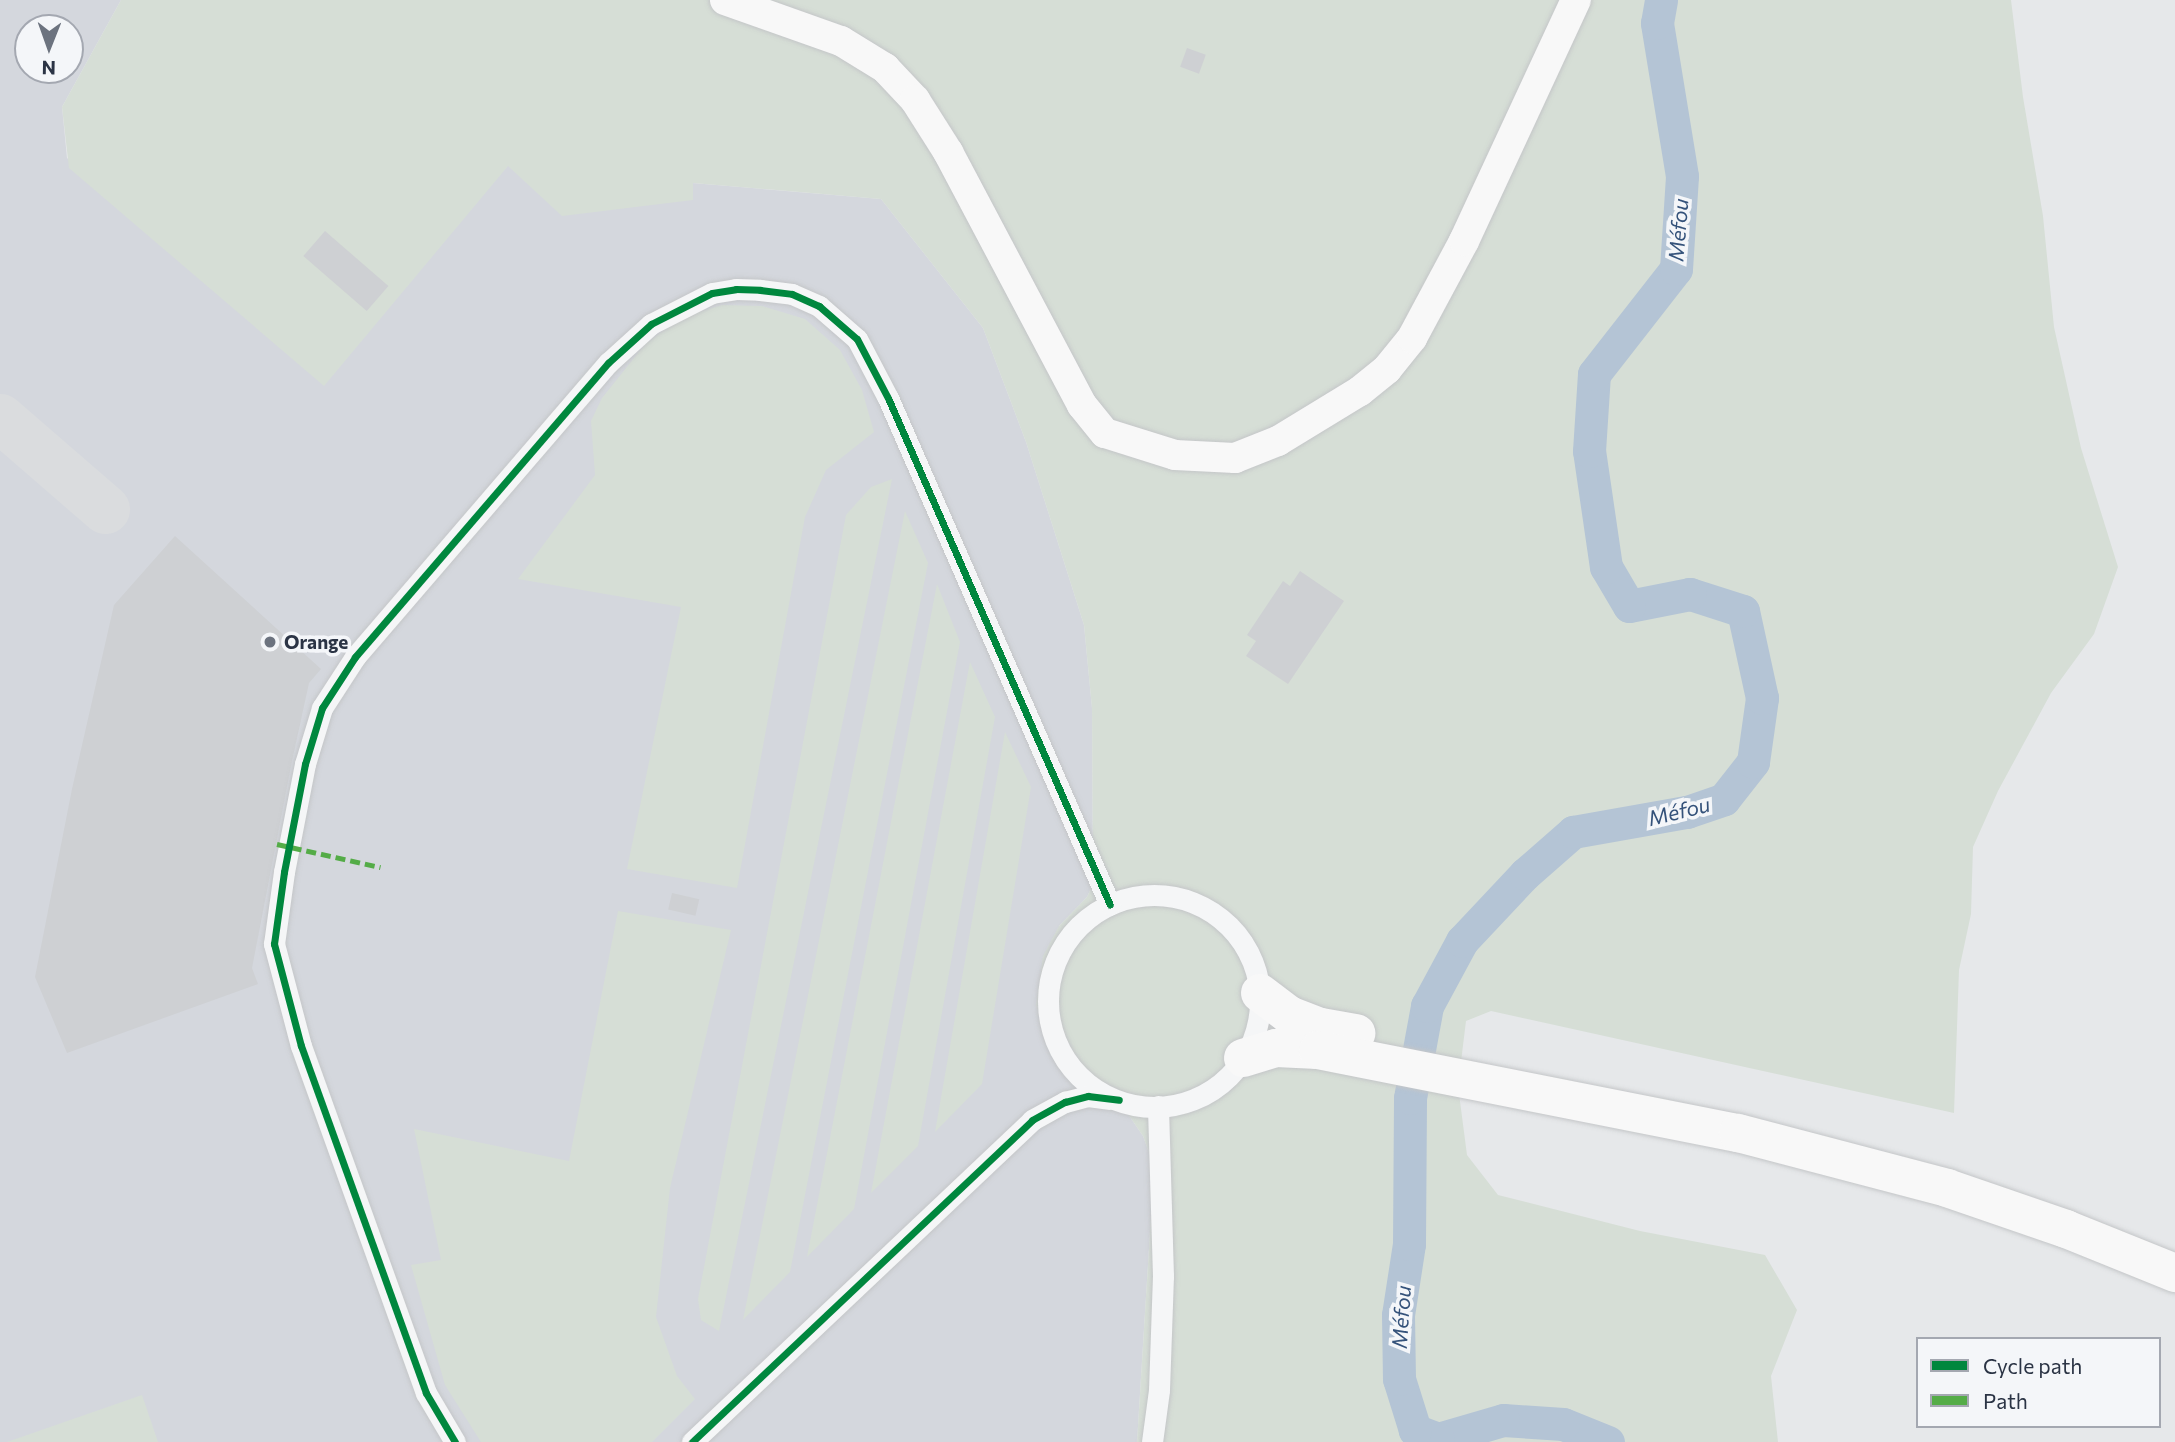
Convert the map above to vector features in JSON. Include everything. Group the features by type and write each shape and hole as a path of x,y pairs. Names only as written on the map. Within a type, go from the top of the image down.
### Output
{"highway":[{"path":"1260,993 1319,1039"},
{"path":"1243,1058 1319,1039 1534,1079 1801,1122 2004,1182 2175,1252"},
{"path":"1534,1079 1947,1188 2066,1229 2175,1273"}],"main road":[{"path":"725,0 841,41 885,68 915,100 948,152 1082,405 1105,433 1175,455 1235,458 1278,441 1360,391 1387,369 1412,338 1464,241 1576,0"}],"street":[{"path":"455,1442 426,1393 301,1046 274,944 284,872 305,764 322,708 355,657 608,363 651,324 712,293 736,289 760,290 792,294 819,306 857,339 888,398 1110,905"},
{"path":"692,1442 1032,1120 1065,1102 1088,1096 1158,1106 1178,1103 1206,1092 1230,1074 1243,1058 1256,1027 1260,993 1253,963 1238,936 1216,915 1189,901 1159,895 1128,898 1110,905 1085,920 1061,948 1053,965 1047,1002 1054,1038 1073,1070 1102,1093 1119,1100"},
{"path":"1153,1442 1159,1390 1163,1276 1158,1106"}],"shaded area":[{"path":"0,0 121,0 84,67 84,14 14,14 14,84 75,84 62,107 67,158 324,385 508,165 693,200 692,183 881,199 983,328 1026,442 1084,625 1092,708 1093,884 1087,897 1059,926 1101,1099 1128,1114 1143,1136 1152,1161 1153,1183 1137,1442 0,1442"},
{"path":"121,0 2011,0 2023,97 2043,216 2054,327 2081,448 2118,567 2094,634 2051,693 1998,791 1973,847 1971,914 1959,970 1954,1113 1491,1011 1466,1021 1458,1086 1467,1155 1498,1195 1640,1231 1765,1255 1797,1310 1771,1376 1778,1442 1137,1442 1153,1183 1152,1161 1143,1136 1128,1114 1101,1099 1062,1065 1050,1048 1036,1005 1043,956 1059,926 1087,897 1093,884 1092,708 1084,625 1026,442 983,328 881,199 693,183 693,200 562,216 508,166 324,386 69,168 62,107 75,84 84,84 84,67"},
{"path":"722,305 762,306 805,319 840,350 862,390 874,432 826,470 805,517 737,888 627,869 681,607 518,579 595,475 591,421 602,398 646,343 685,316"},
{"path":"892,479 719,1331 701,1320 698,1299 846,515 871,487"},
{"path":"905,511 928,563 790,1272 743,1320"},
{"path":"937,584 960,642 854,1209 807,1257"},
{"path":"970,662 995,717 918,1146 871,1193"},
{"path":"1005,732 1031,787 982,1084 935,1132"},
{"path":"618,911 731,930 670,1188 656,1317 677,1376 695,1399 652,1442 481,1442 445,1385 411,1265 441,1260 414,1129 569,1161"},
{"path":"142,1395 158,1442 7,1442"}],"building":[{"path":"1187,48 1206,55 1199,74 1180,67"},
{"path":"325,231 388,286 367,311 303,256"},
{"path":"175,536 321,669 309,683 292,761 252,968 258,984 67,1053 35,977 72,789 114,605"},
{"path":"1300,571 1344,601 1288,684 1246,656 1256,641 1247,635 1283,581 1290,586"},
{"path":"672,893 699,899 695,916 668,910"}],"waterway":[{"name":"Méfou","path":"1608,1442 1563,1424 1503,1420 1438,1439 1415,1430 1399,1379 1398,1315 1409,1244 1410,1098 1427,1006 1462,941 1525,874 1573,832 1687,812 1724,799 1753,762 1762,698 1743,611 1690,594 1629,606 1606,567 1589,451 1594,374 1676,269 1682,176 1657,23 1661,0"}],"taxiway":[{"path":"0,418 105,509"}],"marked path":[{"path":"277,844 380,867"}],"cycle path":[{"path":"455,1442 426,1393 301,1046 274,944 284,872 305,764 322,708 355,657 608,363 651,324 712,293 736,289 760,290 792,294 819,306 857,339 888,398 1110,905"},
{"path":"692,1442 1032,1120 1065,1102 1088,1096 1119,1100"}],"place":[{"name":"Orange","path":"270,642"}]}
